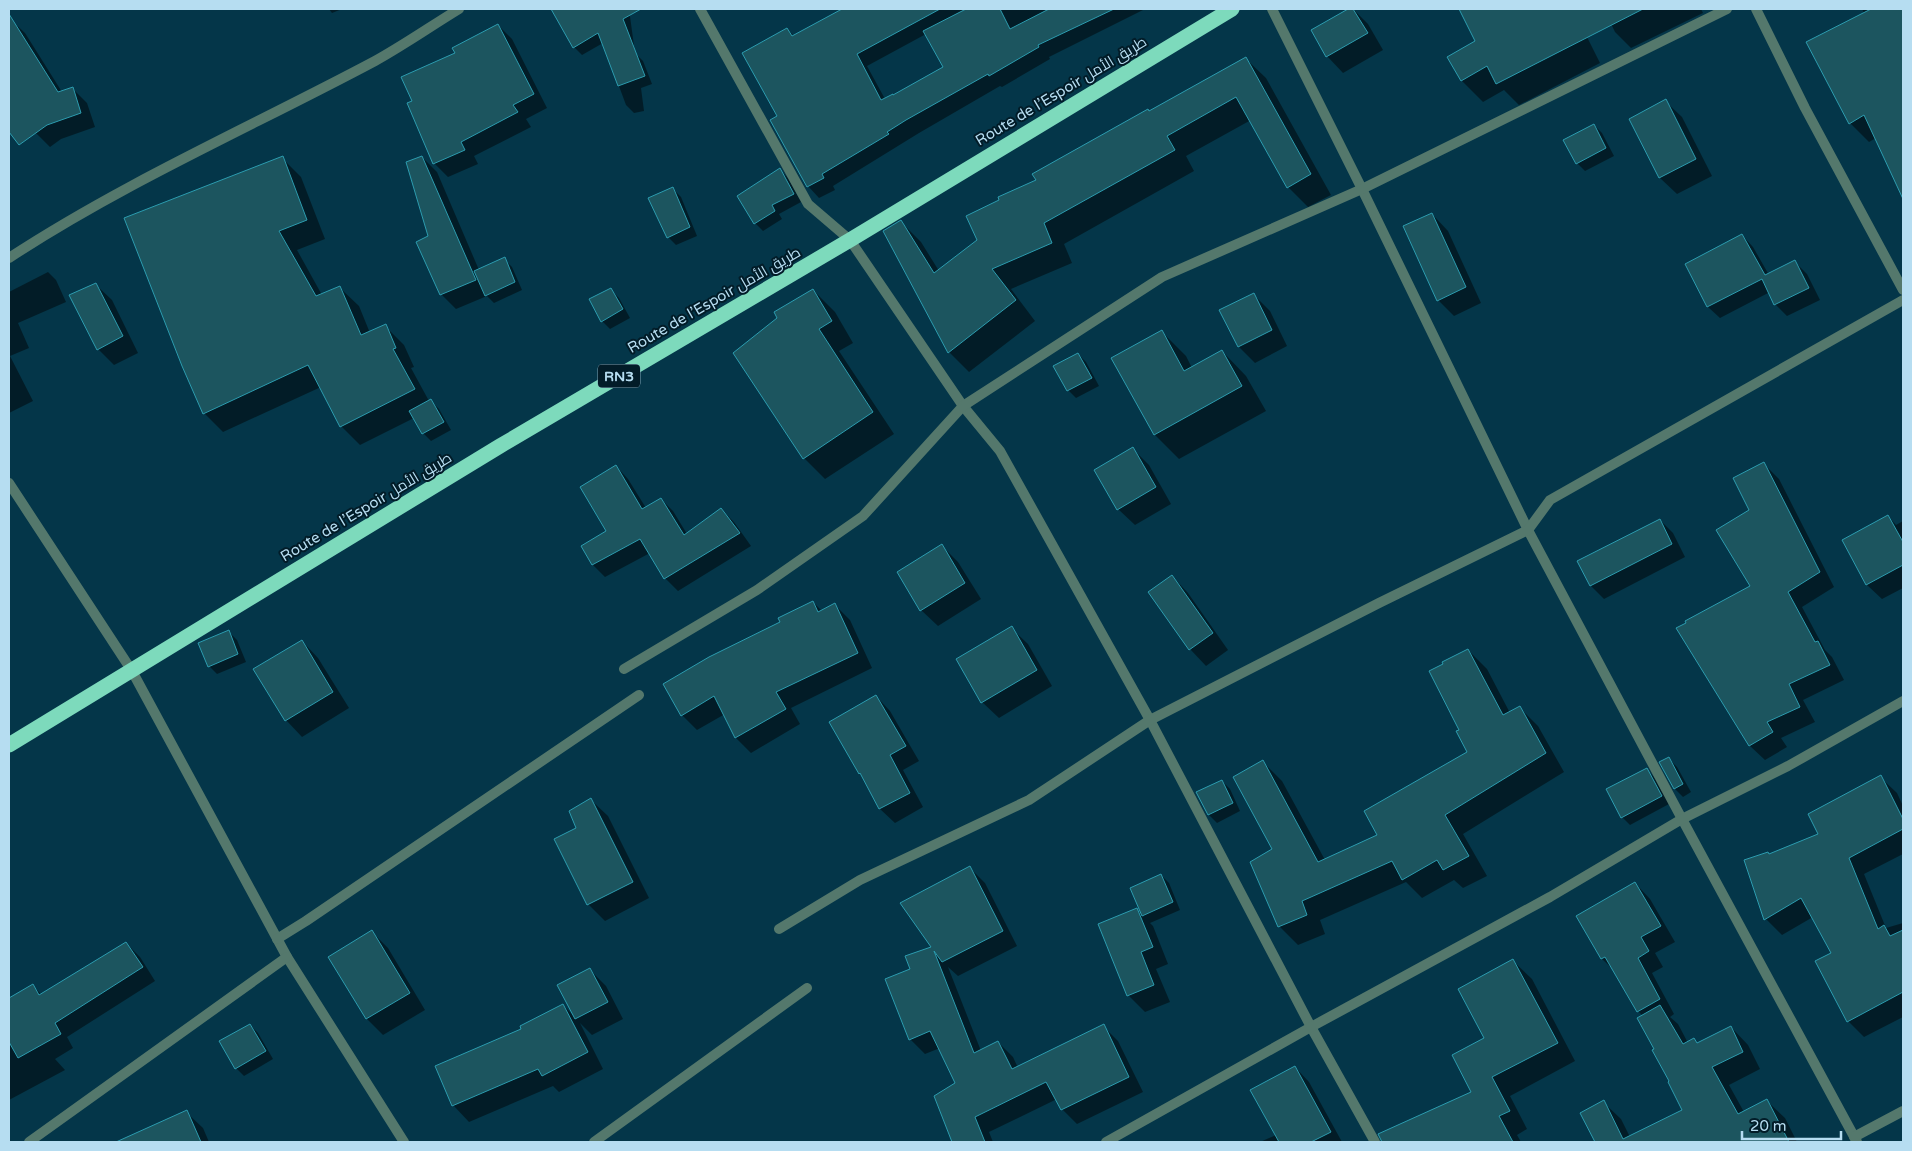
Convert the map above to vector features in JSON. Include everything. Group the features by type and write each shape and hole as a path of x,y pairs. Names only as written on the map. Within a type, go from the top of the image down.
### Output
{"highway":[{"name":"Route de l’Espoir طريق الأمل","path":"9,745 500,446 850,240 1227,10"}],"street":[{"path":"9,258 48,232 221,139 378,59 459,9"},
{"path":"700,9 808,204 850,240 962,406 1000,451 1150,720 1311,1027 1375,1142"},
{"path":"1272,9 1528,530 1855,1139 1903,1111"},
{"path":"624,669 757,590 863,516 962,406 1162,277 1362,189 1727,9"},
{"path":"1756,9 1805,108 1903,290"},
{"path":"779,929 860,880 1029,800 1150,720 1379,603 1528,530 1550,500 1903,300"},
{"path":"9,483 132,671 287,957 404,1142"},
{"path":"277,939 639,695"},
{"path":"1106,1142 1311,1027 1550,898 1682,819 1788,766 1903,701"},
{"path":"29,1142 287,957"},
{"path":"594,1142 808,988"}],"building":[{"path":"551,9 641,9 623,19 645,76 618,86 598,33 573,48"},
{"path":"842,9 940,9 857,54 881,100 943,67 923,31 966,9 1000,9 1010,29 1049,9 1114,9 1038,45 1039,47 989,76 988,74 906,120 887,132 889,134 822,174 824,178 807,187 770,120 777,116 742,53 787,28 792,36"},
{"path":"1348,9 1353,9 1368,33 1326,57 1311,30"},
{"path":"1459,9 1643,9 1496,84 1487,66 1461,81 1447,57 1475,41"},
{"path":"1871,9 1903,9 1903,199 1864,115 1849,124 1806,42"},
{"path":"9,14 58,92 73,87 81,113 47,125 19,145 9,132"},
{"path":"498,24 534,94 513,105 518,112 461,142 465,150 433,164 407,103 412,101 401,77 455,53 452,48"},
{"path":"1246,57 1311,174 1287,188 1236,97 1167,136 1175,150 1044,223 1052,243 992,269 1016,300 948,353 883,231 901,220 934,273 977,240 966,216 999,200 998,197 1036,180 1032,174"},
{"path":"1666,99 1696,159 1659,178 1629,119"},
{"path":"1594,124 1606,148 1576,164 1563,140"},
{"path":"283,156 307,220 279,231 316,296 340,286 361,335 386,324 396,348 393,349 415,389 340,427 308,365 203,414 182,366 124,218"},
{"path":"422,156 476,280 440,295 416,242 428,236 406,162"},
{"path":"780,168 794,194 772,205 775,211 754,224 737,196"},
{"path":"673,187 690,227 667,238 648,198"},
{"path":"1432,213 1466,287 1437,301 1403,226"},
{"path":"1742,234 1765,275 1795,260 1809,288 1774,305 1762,279 1707,307 1685,264"},
{"path":"505,257 515,282 485,296 474,271"},
{"path":"96,283 123,336 97,350 69,295"},
{"path":"611,288 623,309 601,322 589,299"},
{"path":"813,289 832,321 819,329 873,412 803,459 733,353 777,318 774,312"},
{"path":"1254,293 1272,330 1238,347 1219,310"},
{"path":"1162,330 1184,371 1222,350 1242,386 1154,435 1111,358"},
{"path":"1078,353 1092,378 1067,391 1053,366"},
{"path":"431,399 444,422 422,434 409,411"},
{"path":"1133,447 1156,487 1117,510 1094,470"},
{"path":"1764,462 1820,572 1788,592 1815,642 1818,641 1830,665 1789,684 1800,707 1767,722 1773,732 1749,746 1676,628 1686,623 1685,621 1750,586 1716,530 1749,510 1733,478"},
{"path":"616,465 642,509 661,498 684,535 721,508 740,533 664,579 640,539 592,565 581,546 606,531 580,487"},
{"path":"1888,515 1903,542 1903,565 1866,585 1842,540"},
{"path":"1660,519 1672,544 1590,586 1577,561"},
{"path":"942,544 965,583 920,611 897,572"},
{"path":"1172,575 1213,633 1189,650 1148,592"},
{"path":"813,601 818,612 835,603 858,653 776,692 786,709 735,738 714,696 681,716 663,684 709,657 780,622 778,618"},
{"path":"1012,626 1037,670 981,703 956,659"},
{"path":"229,630 238,654 208,667 198,643"},
{"path":"302,640 333,692 285,721 253,669"},
{"path":"1468,649 1503,715 1520,706 1546,753 1445,815 1469,856 1443,870 1437,860 1402,880 1392,861 1302,901 1307,915 1278,927 1250,862 1272,849 1233,777 1263,760 1318,862 1377,835 1364,811 1467,752 1456,731 1459,730 1429,671"},
{"path":"876,695 906,746 890,755 910,793 879,809 829,722"},
{"path":"1669,757 1683,784 1674,789 1659,762"},
{"path":"1647,768 1662,796 1621,818 1606,789"},
{"path":"1881,775 1903,819 1903,829 1849,858 1878,929 1884,925 1890,936 1903,930 1903,992 1847,1022 1815,961 1831,953 1801,898 1764,920 1744,860 1768,852 1769,854 1818,834 1808,814"},
{"path":"1222,780 1233,803 1208,815 1196,792"},
{"path":"591,798 633,882 587,905 554,839 576,828 569,811"},
{"path":"970,866 1003,931 942,962 934,951 974,1053 998,1041 1012,1069 1104,1024 1129,1077 1061,1110 1046,1082 975,1117 985,1142 952,1142 934,1096 955,1083 930,1031 909,1040 885,979 910,969 905,956 931,947 900,903"},
{"path":"1161,874 1173,902 1142,916 1130,888"},
{"path":"1635,882 1661,926 1641,937 1649,951 1638,958 1660,999 1637,1012 1605,957 1601,959 1576,916"},
{"path":"1137,908 1153,947 1141,952 1154,985 1127,996 1098,924"},
{"path":"372,930 410,993 366,1019 328,957"},
{"path":"126,942 143,967 55,1023 61,1034 18,1058 9,1042 9,998 33,984 39,995"},
{"path":"1513,959 1558,1043 1492,1077 1510,1111 1499,1116 1513,1142 1382,1142 1378,1134 1471,1092 1452,1055 1484,1038 1458,989"},
{"path":"590,968 608,1002 575,1019 557,985"},
{"path":"563,1004 588,1052 542,1076 538,1069 452,1106 435,1066 521,1029 520,1026"},
{"path":"1660,1005 1683,1044 1694,1038 1697,1043 1731,1026 1743,1052 1712,1067 1738,1114 1767,1099 1789,1142 1595,1142 1580,1113 1604,1100 1623,1139 1682,1110 1652,1050 1654,1049 1637,1018"},
{"path":"250,1024 266,1051 235,1069 219,1041"},
{"path":"1295,1066 1331,1132 1311,1142 1279,1142 1250,1090"},
{"path":"187,1110 201,1142 116,1142"}]}
